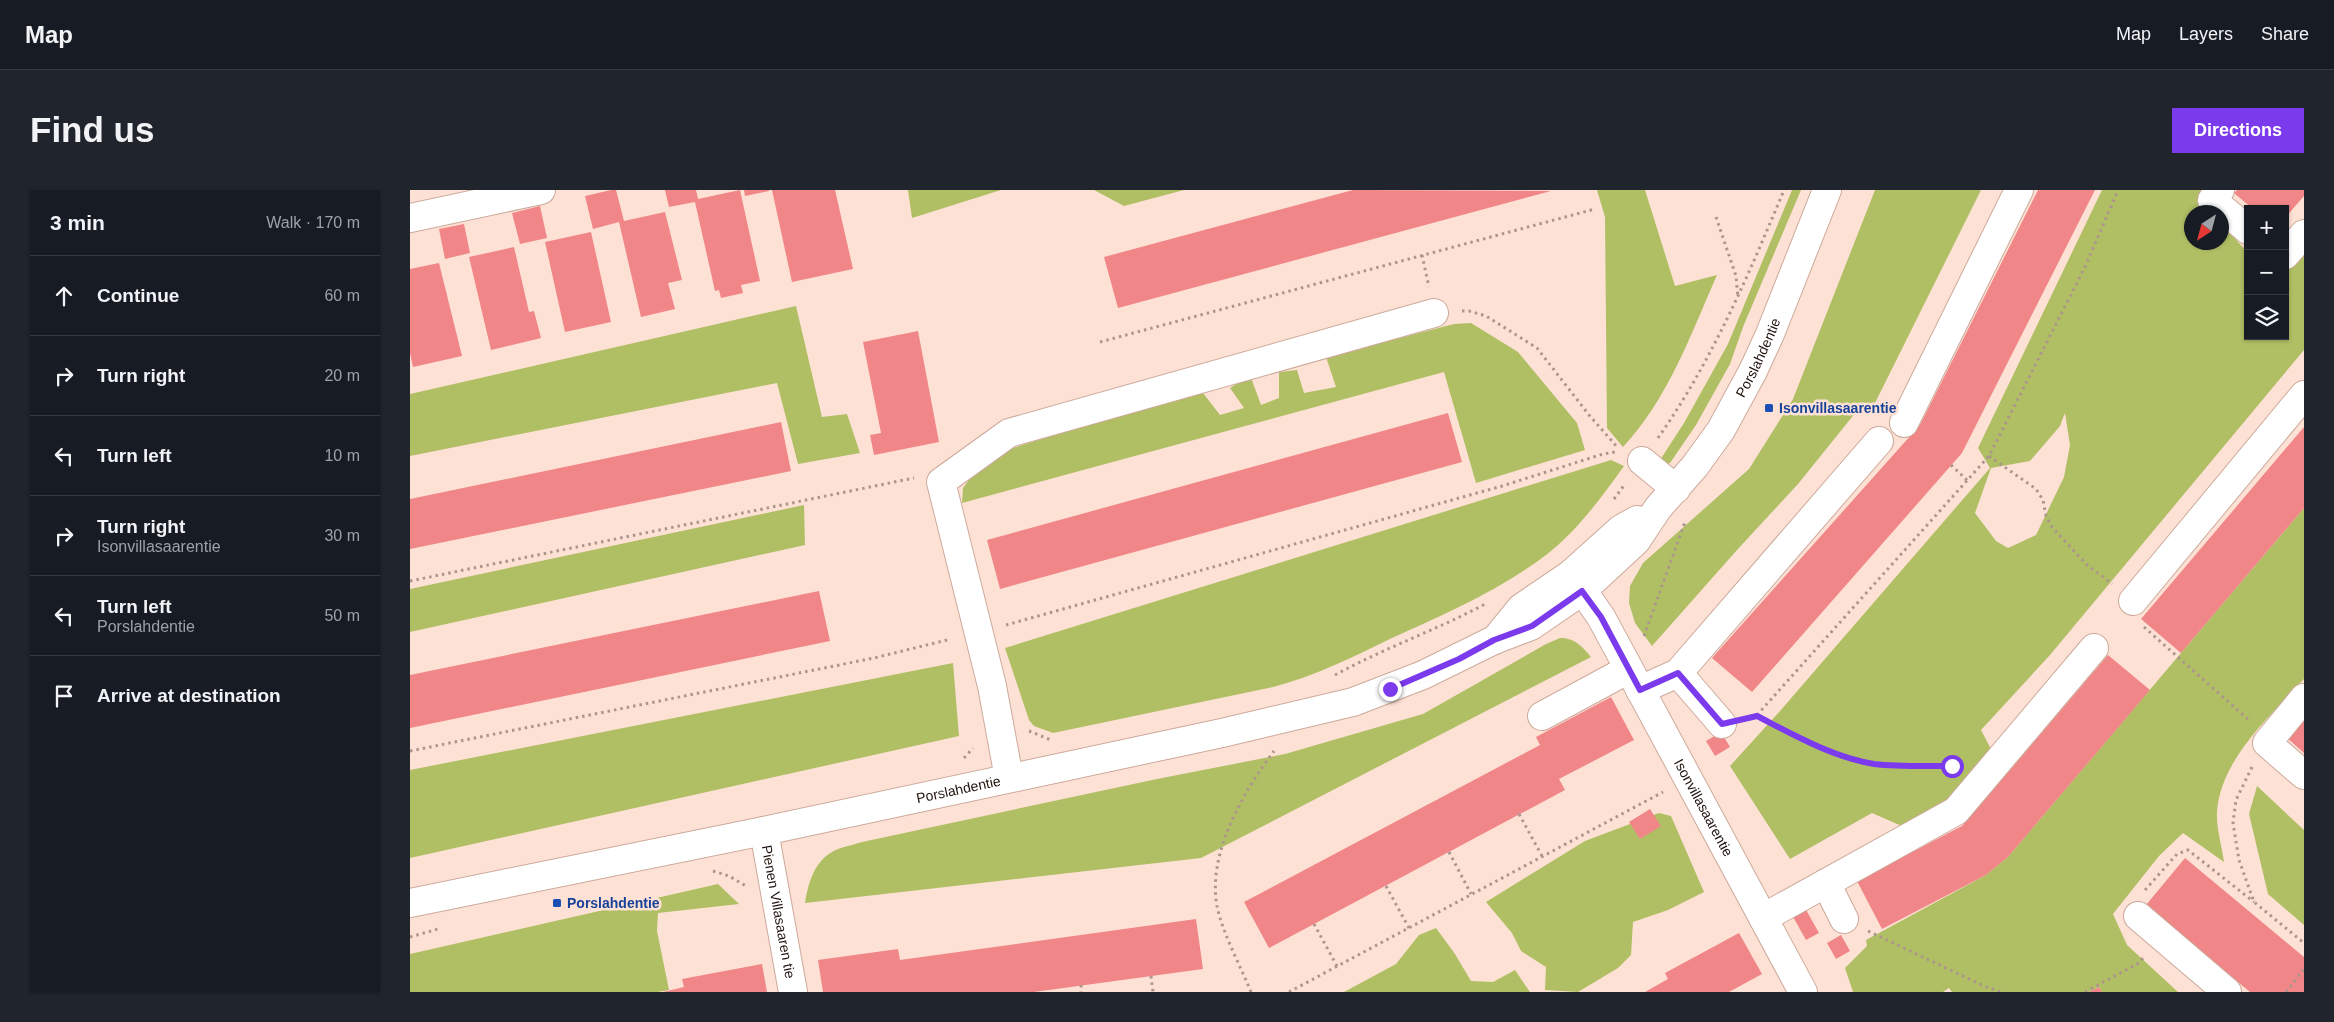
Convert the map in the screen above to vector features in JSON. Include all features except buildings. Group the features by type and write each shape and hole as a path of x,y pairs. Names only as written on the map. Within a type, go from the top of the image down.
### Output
{"street":[{"path":"410,218 541,190"},
{"name":"Porslahdentie","path":"410,903 764,831 1222,733 1353,702 1422,676 1494,640 1532,626 1577,582 1636,541 1658,508 1721,430 1753,371 1780,310 1827,190"},
{"path":"1904,423 2019,190"},
{"path":"2220,190 2212,200 2244,227"},
{"path":"2289,251 2304,234"},
{"path":"1009,778 992,686 941,482 1009,433 1434,313"},
{"path":"2133,601 2304,395"},
{"path":"1542,716 1635,680 1678,673 1879,441"},
{"path":"1642,461 1676,488"},
{"name":"Isonvillasaarentie","path":"1577,582 1601,617 1803,992"},
{"path":"1763,918 1956,811 2094,648"},
{"path":"1678,673 1722,724"},
{"path":"2304,698 2267,743 2304,774"},
{"name":"Pienen Villasaaren tie","path":"764,831 793,992"},
{"path":"1826,883 1844,919"},
{"path":"2138,916 2227,992"}],"path":[{"path":"1612,502 1680,407 1702,372 1738,299 1784,190"},
{"path":"1722,724 1757,716 1989,456 2085,267 2118,190"},
{"path":"1100,342 1595,209"},
{"path":"1716,217 1736,276 1738,299"},
{"path":"410,751 865,660 978,632 1502,486 1603,454 1621,451 1589,415 1537,348 1486,316 1469,311 1434,313"},
{"path":"1989,456 2036,488 2043,500 2046,516 2052,527 2086,564 2133,601 2134,618 2257,728 2267,743 2248,772 2236,800 2233,823 2239,860 2254,902"},
{"path":"1951,465 1967,480"},
{"path":"410,580 925,476 941,482"},
{"path":"1643,640 1688,514"},
{"path":"1328,678 1368,658 1457,619 1490,601"},
{"path":"1757,716 1817,747 1872,763 1904,767 1952,766"},
{"path":"1023,727 1052,740 1061,740"},
{"path":"1251,992 1218,907 1215,883 1224,843 1237,810 1253,778 1278,746"},
{"path":"1288,992 1672,787"},
{"path":"1519,814 1542,856"},
{"path":"2138,916 2140,896 2177,854 2188,850 2304,943"},
{"path":"1448,852 1472,894"},
{"path":"1386,886 1409,928"},
{"path":"1844,919 1984,986 2001,992"},
{"path":"1314,924 1337,966"},
{"path":"2085,992 2139,963 2161,936"},
{"path":"2286,992 2304,969"},
{"path":"1151,976 1153,992"},
{"path":"1081,986 1081,992"}],"green space":[{"path":"908,190 1001,190 912,218"},
{"path":"1094,190 1184,190 1124,206"},
{"path":"1597,190 1645,190 1675,286 1717,275 1688,343 1666,387 1639,428 1623,447 1607,428 1605,217"},
{"path":"1792,190 1801,190 1743,327 1730,364 1696,425 1670,463 1666,465 1660,460 1684,423 1728,344"},
{"path":"1875,190 1981,190 1872,409 1860,407 1798,484 1652,646 1635,623 1629,603 1630,586 1643,563 1749,469 1793,399"},
{"path":"2102,190 2210,190 2212,205 2184,205 2184,250 2229,250 2229,232 2244,249 2244,340 2289,340 2289,261 2304,248 2304,350 2050,655 1981,730 1992,751 1953,800 1904,827 1872,813 1790,859 1730,766 1780,711 1990,468 1978,448","holes":["2065,413 2070,445 2064,477 2036,535 2008,548 1996,541 1975,513 1991,468 2030,461 2060,426"]},
{"path":"796,306 822,417 847,414 860,453 798,464 777,383 410,456 410,394"},
{"path":"1471,323 1518,352 1577,423 1585,450 1476,483 1444,372 962,503 963,488 977,469 1010,449 1200,389 1220,415 1244,408 1230,388 1250,375 1261,405 1279,398 1279,372 1297,370 1304,393 1336,387 1326,357 1454,324"},
{"path":"1611,460 1624,466 1598,502 1579,524 1546,555 1528,568 1472,601 1319,672 1273,687 1053,733 1034,726 1029,720 1005,648"},
{"path":"804,505 805,545 410,632 410,589"},
{"path":"2304,508 2304,679 2249,740 2227,774 2220,793 2217,812 2218,831 2224,862 2183,833 2159,856 2113,914 2127,945 2178,992 2102,992 2099,987 2089,992 1952,992 1949,988 1943,992 1853,992 1845,968 1867,946 1866,940 1986,875 2008,857"},
{"path":"1560,638 1570,639 1578,643 1591,657 1201,858 805,903 810,881 816,868 826,856 839,849 862,842 1157,779 1285,754 1423,714 1546,644"},
{"path":"953,663 959,736 410,858 410,770"},
{"path":"2257,786 2304,830 2304,925 2268,894 2249,814"},
{"path":"1659,813 1671,816 1704,892 1668,910 1633,922 1631,955 1618,968 1578,992 1545,990 1546,967 1521,951 1512,933 1486,902 1585,841"},
{"path":"718,884 739,904 658,913 657,931 669,990 658,992 410,992 410,954"},
{"path":"1436,928 1455,954 1471,981 1493,982 1515,970 1530,992 1344,992 1396,964 1419,935"}],"place":[{"name":"Isonvillasaarentie","path":"1769,408"},
{"name":"Porslahdentie","path":"557,903"}],"route":[{"path":"1390,689 1459,659 1494,640 1532,626 1582,591 1601,617 1640,690 1678,673 1722,724 1757,716 1817,747 1872,763 1904,767 1952,766"}]}
